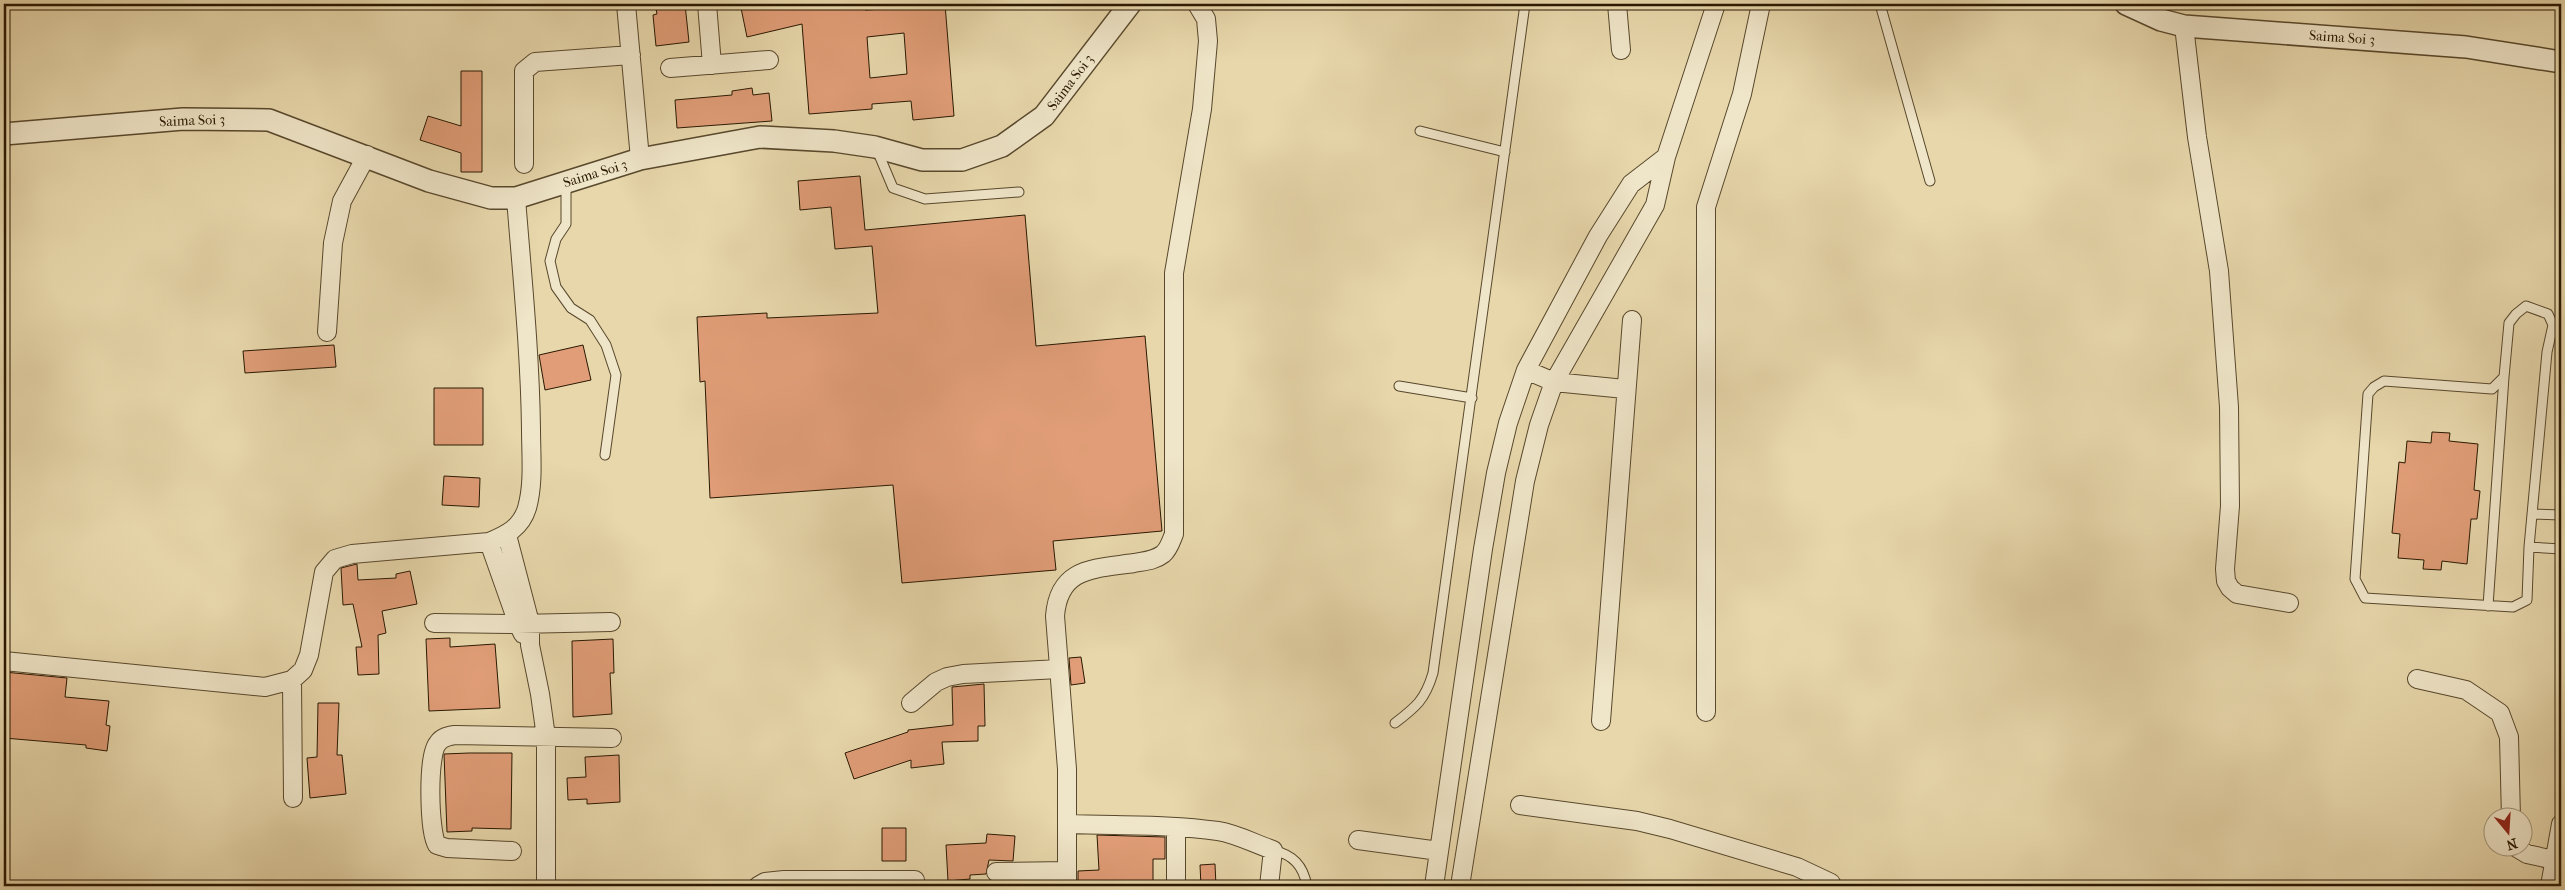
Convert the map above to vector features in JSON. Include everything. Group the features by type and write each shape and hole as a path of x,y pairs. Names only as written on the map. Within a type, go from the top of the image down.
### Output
{"street":[{"path":"626,4 640,160"},
{"path":"707,4 712,65"},
{"name":"Saima Soi 3","path":"4,134 183,119 254,119 280,123 367,155 430,181 491,198 516,198 640,160 760,137 876,147 922,160 962,160 1002,146 1044,116 1130,4"},
{"path":"996,872 1067,879 1068,769 1055,616 1056,600 1060,591 1072,578 1086,570 1153,560 1169,547 1174,534 1174,273 1202,109 1208,41 1206,19 1198,4"},
{"path":"1617,4 1621,50"},
{"path":"1460,886 1525,481 1539,425 1554,382 1655,205 1666,157 1716,4"},
{"path":"1706,712 1706,207 1742,94 1761,4"},
{"name":"Saima Soi 3","path":"2126,4 2161,20 2184,26 2466,47 2561,62"},
{"path":"2184,26 2197,137 2220,271 2230,408 2230,506 2225,569 2226,581 2237,594 2289,603"},
{"path":"524,164 524,71 535,62 631,54"},
{"path":"670,68 769,60"},
{"path":"327,332 333,243 342,201 367,155"},
{"path":"1434,886 1459,708 1496,473 1508,424 1526,370 1598,236 1631,184 1666,157"},
{"path":"4,661 265,688 292,680 303,670 309,655 324,572 336,559 352,554 489,542 507,535 518,526 526,510 531,484 530,394 516,198"},
{"path":"1601,721 1625,389 1632,320"},
{"path":"1526,370 1554,382 1625,389"},
{"path":"507,535 540,694 546,737 546,886"},
{"path":"489,542 524,624"},
{"path":"434,623 524,624 611,622"},
{"path":"911,702 936,682 948,677 963,674 1059,669"},
{"path":"2417,679 2466,690 2500,713 2510,737 2511,808"},
{"path":"292,680 294,798"},
{"path":"512,851 447,848 437,845 432,837 433,751 437,743 445,737 455,735 612,738"},
{"path":"1454,744 1481,746"},
{"path":"1520,805 1637,821 1670,829 1797,867 1830,883 1832,886"},
{"path":"1068,820 1176,827 1219,832 1272,850 1269,886"},
{"path":"2532,858 2554,874 2561,824"},
{"path":"1176,827 1176,886"},
{"path":"1358,840 1439,851"},
{"path":"758,886 765,882 784,880 915,880"}],"lane":[{"path":"1395,723 1420,703 1428,691 1433,673 1526,4"},
{"path":"1880,4 1930,181"},
{"path":"1420,131 1505,152"},
{"path":"876,147 893,188 906,193 926,199 1019,192"},
{"path":"566,182 566,224 556,239 550,261 556,287 570,308 590,320 606,345 616,375 605,455"},
{"path":"2488,606 2504,377 2510,324 2513,318 2526,306 2548,314 2552,325 2552,335 2547,352 2529,547 2527,600 2513,607 2488,606 2365,598 2356,579 2368,394 2374,386 2384,382 2492,389 2504,377"},
{"path":"1399,386 1472,398"},
{"path":"2532,514 2561,515"},
{"path":"2529,547 2561,549"},
{"path":"1272,850 1294,857 1301,868 1307,886"}],"building":[{"path":"655,4 685,4 689,42 656,46 653,15 657,14"},
{"path":"759,4 864,4 865,10 904,8 903,4 945,4 954,116 913,120 911,101 872,104 872,109 809,114 802,24 747,37 741,8","holes":["904,33 907,74 870,78 867,37"]},
{"path":"461,71 482,71 482,172 461,172 461,153 420,140 428,116 461,126"},
{"path":"752,88 753,95 769,93 772,121 677,128 675,100 732,95 732,91"},
{"path":"860,176 865,230 1025,215 1036,346 1145,336 1162,531 1053,541 1056,570 902,583 893,485 710,498 705,381 700,382 697,317 767,313 767,318 878,313 872,246 835,249 831,207 800,210 798,181"},
{"path":"334,345 336,367 245,373 243,351"},
{"path":"583,345 591,380 545,390 539,355"},
{"path":"434,388 483,388 483,445 434,445"},
{"path":"2432,432 2450,433 2449,441 2478,444 2474,490 2480,491 2477,519 2471,519 2467,564 2442,561 2441,570 2423,569 2424,560 2398,558 2400,534 2392,533 2399,462 2405,463 2407,441 2431,443"},
{"path":"444,476 480,478 479,507 442,505"},
{"path":"357,564 358,580 396,578 396,574 410,571 417,604 382,611 386,633 378,635 379,674 358,675 356,647 362,647 353,604 343,605 341,568"},
{"path":"450,638 450,647 495,644 500,708 429,711 426,639"},
{"path":"613,639 614,673 610,673 612,714 573,717 572,641"},
{"path":"1081,657 1085,683 1071,685 1069,658"},
{"path":"4,672 67,678 65,697 109,701 106,725 110,726 107,751 86,748 86,745 4,738"},
{"path":"984,684 985,726 978,726 978,741 942,742 944,764 911,768 911,760 854,779 845,753 908,732 908,730 953,725 952,687"},
{"path":"318,703 339,703 337,755 342,755 346,794 310,798 307,758 317,757"},
{"path":"512,753 511,829 472,828 472,831 447,832 444,754"},
{"path":"619,755 620,802 587,804 587,799 568,800 567,778 586,777 585,757"},
{"path":"882,828 906,828 906,861 882,861"},
{"path":"987,834 1015,836 1013,861 989,860 986,874 970,875 970,879 948,881 946,845 986,843"},
{"path":"1097,835 1165,837 1165,859 1153,859 1153,886 1078,886 1078,871 1099,870"},
{"path":"1215,864 1216,886 1201,886 1200,865"}]}
